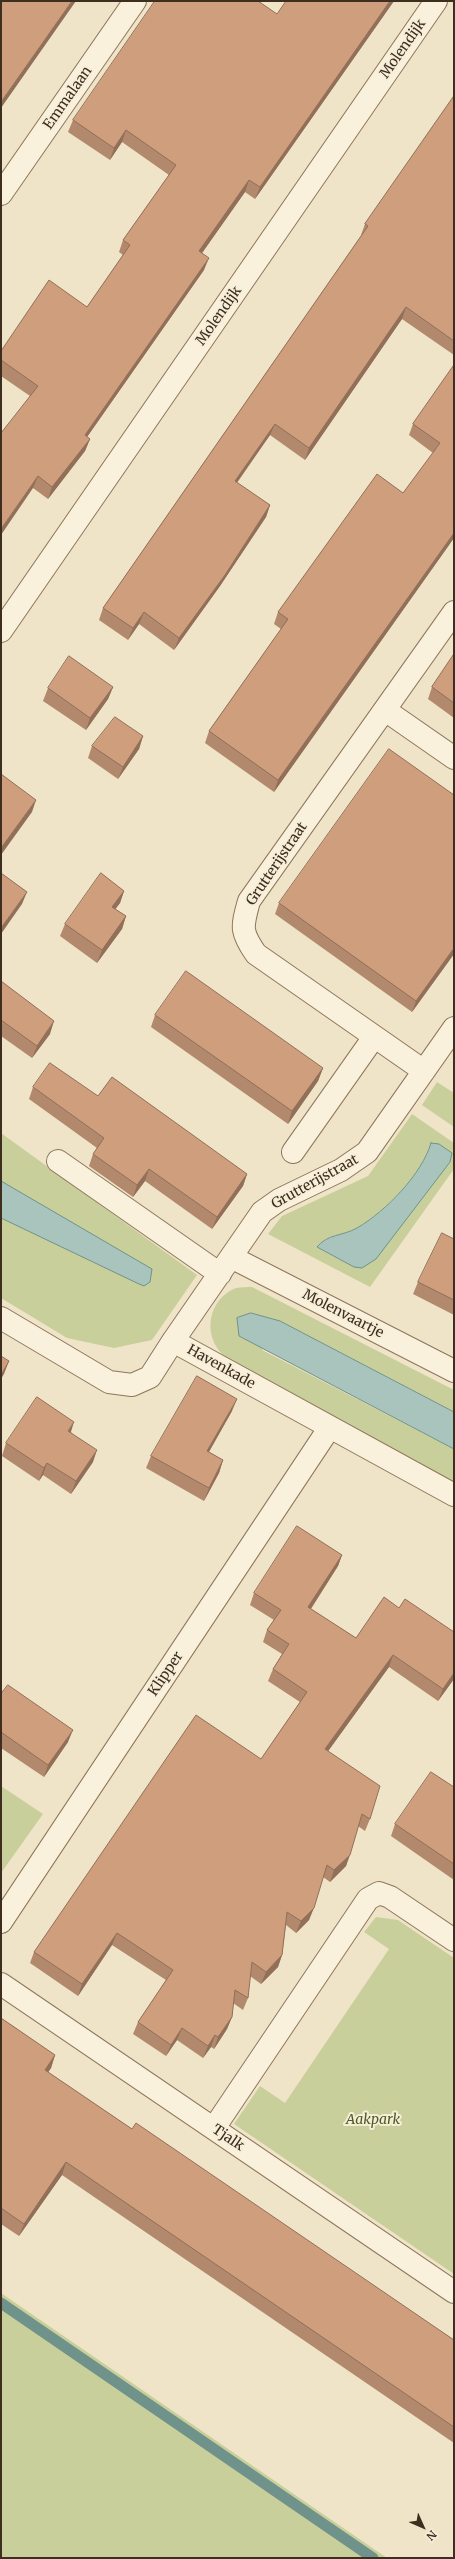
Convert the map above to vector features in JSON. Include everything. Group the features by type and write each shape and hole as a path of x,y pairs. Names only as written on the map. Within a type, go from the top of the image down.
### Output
{"street":[{"name":"Emmalaan","path":"1,194 135,1"},
{"name":"Molendijk","path":"1,631 436,1"},
{"name":"Grutterijstraat","path":"424,1071 256,954 244,937 243,922 249,901 454,612"},
{"path":"385,710 454,758"},
{"name":"Grutterijstraat","path":"173,1341 262,1212 273,1204 341,1170 367,1152 454,1028"},
{"path":"293,1152 374,1036"},
{"path":"58,1161 226,1266"},
{"name":"Molenvaartje","path":"226,1266 454,1371"},
{"name":"Havenkade","path":"1,1318 108,1382 132,1386 150,1377 173,1341 454,1495"},
{"name":"Klipper","path":"1,1922 330,1427"},
{"path":"214,2128 368,1899 379,1893 390,1897 454,1940"},
{"name":"Tjalk","path":"1,1984 454,2292"}],"green space":[{"path":"437,1082 454,1093 454,1127 422,1105"},
{"path":"412,1114 454,1143 454,1169 370,1287 268,1234 282,1216 368,1176","holes":["431,1143 450,1162 354,1267 317,1247 330,1237 352,1231 357,1228 368,1221 390,1202 420,1167"]},
{"path":"1,1133 197,1275 152,1340 114,1348 67,1338 1,1298"},
{"path":"252,1287 454,1390 454,1412 280,1321 262,1350 454,1449 454,1483 223,1355 216,1347 212,1338 211,1318 214,1309 219,1300 227,1293 236,1288"},
{"path":"1,1786 43,1814 1,1873"},
{"name":"Aakpark","path":"376,1917 398,1920 454,1958 454,2274 234,2124 260,2086 285,2103 389,1949 364,1932"},
{"path":"1,2293 387,2558 1,2558"}],"water":[{"path":"431,1143 439,1144 452,1153 450,1162 376,1259 362,1268 354,1267 317,1247 330,1237 352,1231 357,1228 380,1212 391,1202 402,1191 420,1167"},
{"path":"1,1181 152,1269 150,1282 144,1286 139,1284 1,1218"},
{"path":"251,1313 280,1321 454,1412 454,1449 239,1336 237,1318"}],"building":[{"path":"1,1 72,1 1,102"},
{"path":"155,1 258,1 277,14 286,1 390,1 260,187 249,180 199,251 209,258 85,435 90,439 52,487 38,476 1,529 1,433 38,386 1,360 1,351 49,280 87,307 130,245 123,240 176,165 126,130 114,148 73,120"},
{"path":"454,96 454,341 406,307 309,448 275,424 235,481 270,505 225,575 179,638 144,612 133,628 103,608 368,226 365,224"},
{"path":"454,365 454,533 278,780 209,731 288,619 278,612 377,474 403,493 440,443 413,424"},
{"path":"454,654 454,703 432,687"},
{"path":"69,656 113,687 90,718 48,688"},
{"path":"115,717 143,736 123,767 92,746"},
{"path":"389,749 454,795 454,948 416,1001 279,903"},
{"path":"1,774 36,800 1,848"},
{"path":"1,873 27,892 1,928"},
{"path":"101,873 124,891 112,907 126,916 102,950 65,924"},
{"path":"186,971 323,1068 292,1111 155,1015"},
{"path":"1,981 54,1021 37,1046 1,1020"},
{"path":"50,1063 98,1096 112,1077 247,1174 217,1217 149,1169 137,1185 93,1154 104,1138 33,1087"},
{"path":"442,1233 454,1239 454,1300 418,1282"},
{"path":"1,1356 9,1361 1,1375"},
{"path":"197,1376 237,1399 207,1451 223,1460 209,1488 151,1456"},
{"path":"37,1397 74,1422 68,1431 97,1450 76,1481 47,1463 44,1468 6,1443"},
{"path":"297,1526 342,1555 308,1607 356,1638 384,1597 399,1608 405,1599 454,1632 454,1673 443,1689 393,1655 325,1749 380,1786 370,1819 362,1814 350,1855 334,1870 327,1865 314,1908 301,1921 287,1912 282,1955 266,1972 252,1962 248,1998 235,1990 232,2017 218,2037 215,2035 208,2046 182,2028 171,2045 138,2022 173,1970 117,1933 82,1984 34,1952 196,1715 261,1759 307,1692 273,1669 289,1644 267,1630 281,1610 254,1593"},
{"path":"8,1685 73,1730 48,1765 1,1732 1,1694"},
{"path":"431,1772 454,1787 454,1864 395,1824"},
{"path":"1,2018 55,2055 45,2070 132,2129 136,2123 454,2340 454,2427 66,2162 24,2224 1,2208"}],"waterway":[{"path":"1,2303 373,2558"}]}
